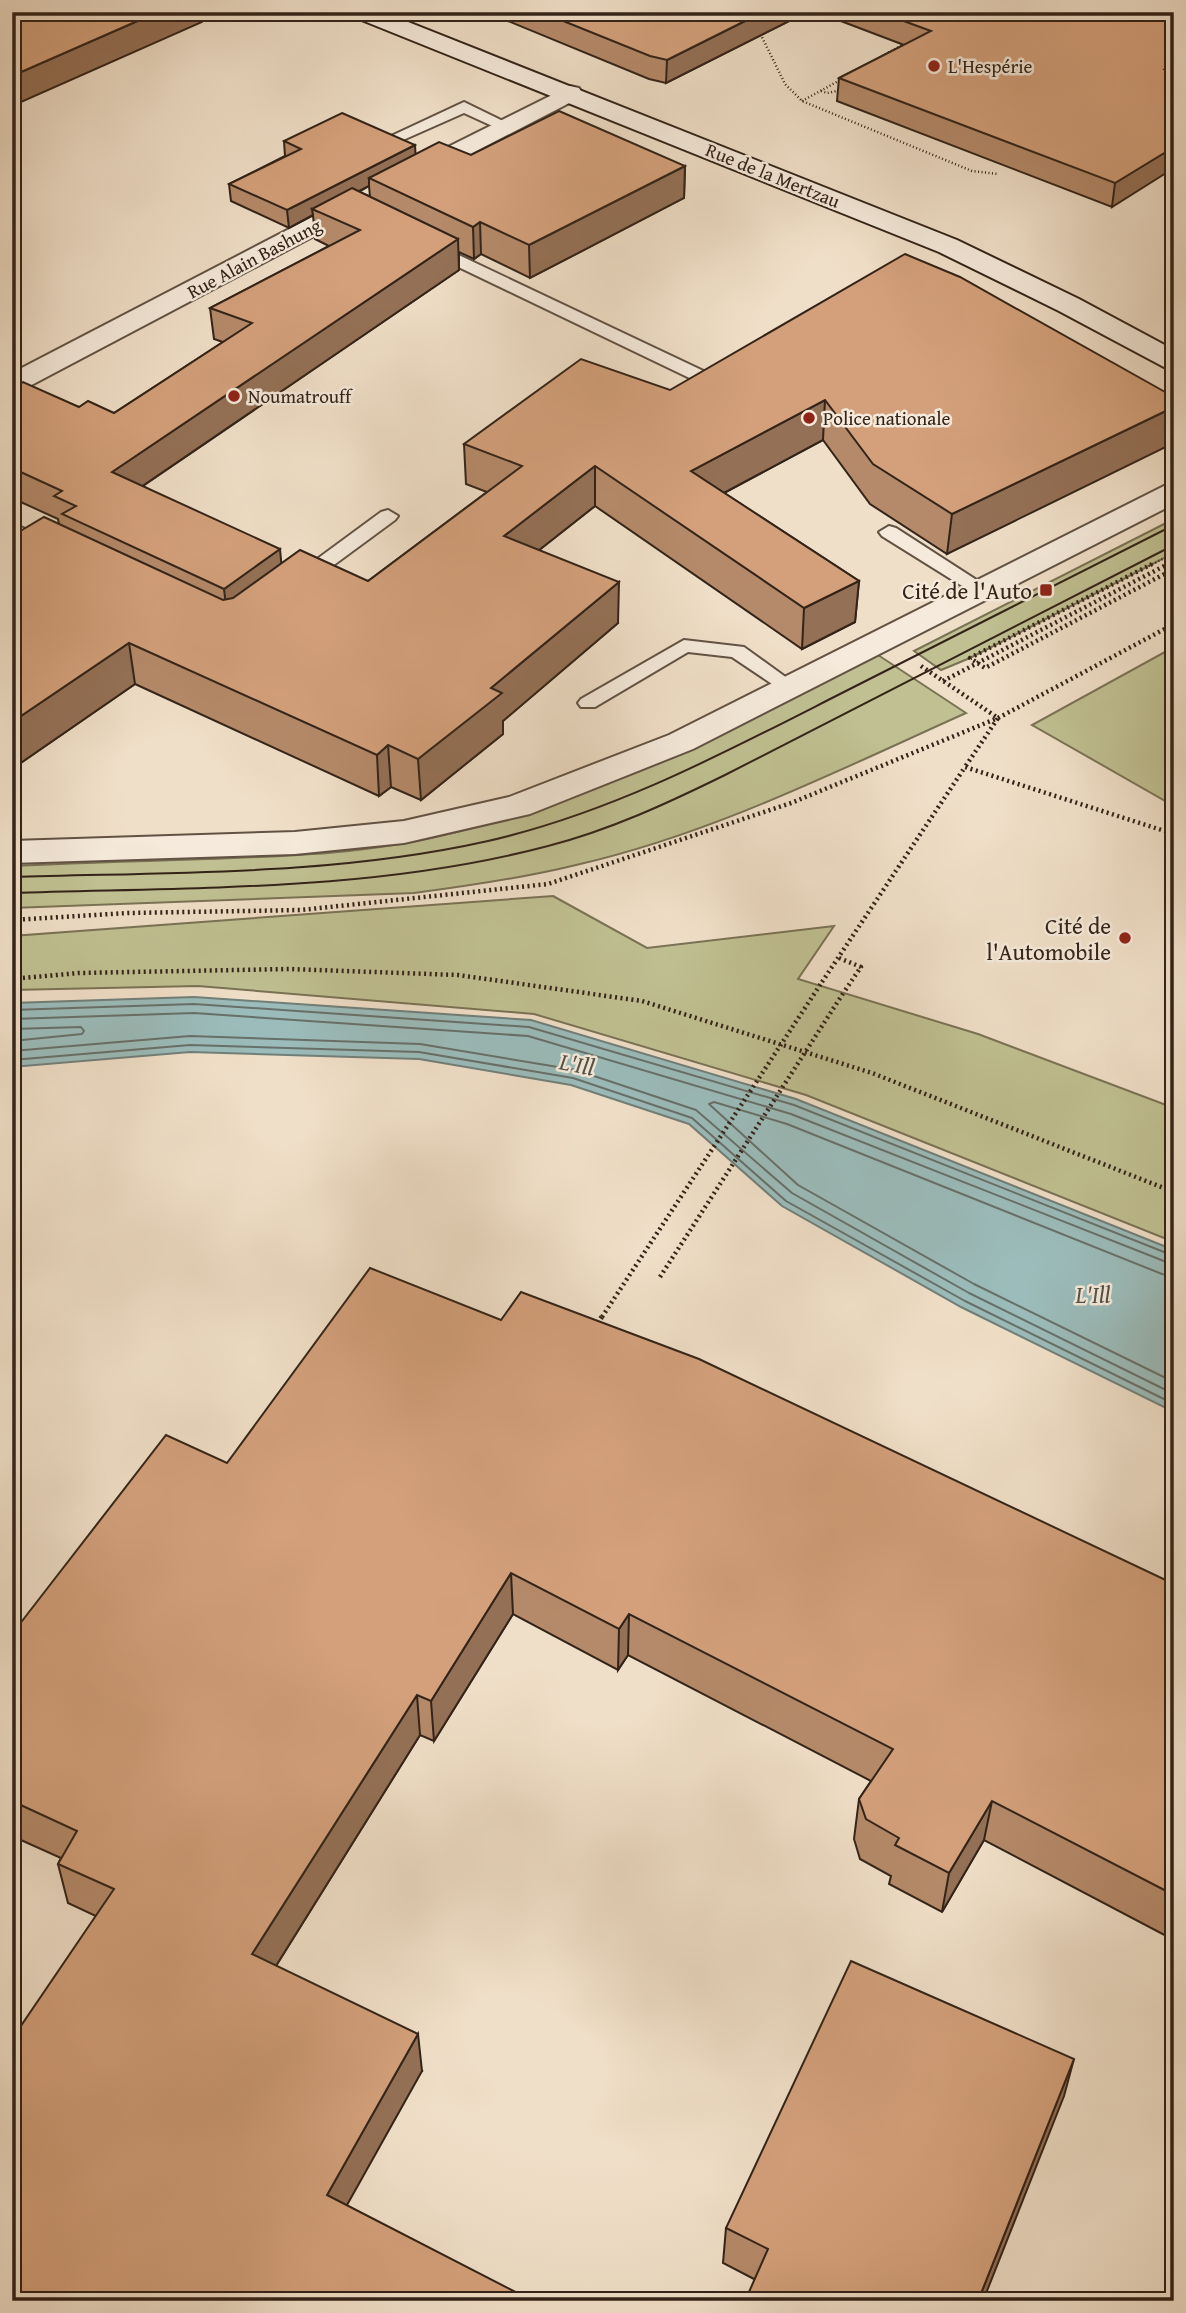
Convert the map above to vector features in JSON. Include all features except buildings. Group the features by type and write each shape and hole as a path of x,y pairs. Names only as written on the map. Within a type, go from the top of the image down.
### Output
{"street":[{"name":"Rue de la Mertzau","path":"362,12 948,246 1069,305 1174,361"},
{"name":"Rue Alain Bashung","path":"12,384 570,93"},
{"path":"12,852 295,843 404,832 518,806 681,742 1174,492"}],"lane":[{"path":"397,137 464,107 505,126"},
{"path":"350,208 374,219"},
{"path":"411,237 706,379"},
{"path":"282,594 388,516"},
{"path":"889,532 982,590"},
{"path":"17,537 63,553"},
{"path":"588,703 684,646 737,651 788,686"}],"path":[{"path":"752,25 760,31 785,84 802,101 972,171 998,174"},
{"path":"887,60 880,57 910,40"},
{"path":"898,47 906,49"},
{"path":"802,101 851,74"},
{"path":"841,79 847,82"},
{"path":"821,91 827,93 850,89"},
{"path":"1174,553 970,658 985,668 1174,569"},
{"path":"943,681 1174,561"},
{"path":"12,920 128,913 301,910 548,884 791,803 998,718 1174,624"},
{"path":"882,640 998,718"},
{"path":"592,1332 998,718"},
{"path":"965,767 1174,834"},
{"path":"660,1277 861,967 839,958"},
{"path":"12,979 79,973 289,970 458,975 642,1001 872,1073 1174,1192"}],"green space":[{"path":"1174,519 1174,553 970,658 941,670 914,651"},
{"path":"1174,647 1174,806 1032,725"},
{"path":"875,653 966,713 774,799 627,852 536,874 414,893 12,908 12,866 326,853 415,841 501,820 556,802 665,757"},
{"path":"553,896 647,948 834,926 798,979 978,1034 1174,1108 1174,1242 806,1095 534,1014 198,986 12,990 12,936"}],"water":[{"name":"L'Ill","path":"194,997 531,1020 796,1099 1174,1250 1174,1412 961,1307 782,1206 689,1124 571,1085 419,1059 190,1052 12,1067 12,1003"}],"tram line":[{"path":"12,877 191,873 370,861 488,841 534,829 623,798 709,760 1174,525"},
{"path":"12,893 214,888 349,880 482,861 571,840 638,815 725,775 1174,545"}],"place":[{"name":"L'Hespérie","path":"934,66"},
{"name":"Noumatrouff","path":"234,396"},
{"name":"Police nationale","path":"809,418"},
{"name":"Cité de l'Auto","path":"1046,590"},
{"name":"Cité de l'Automobile","path":"1125,938"}]}
